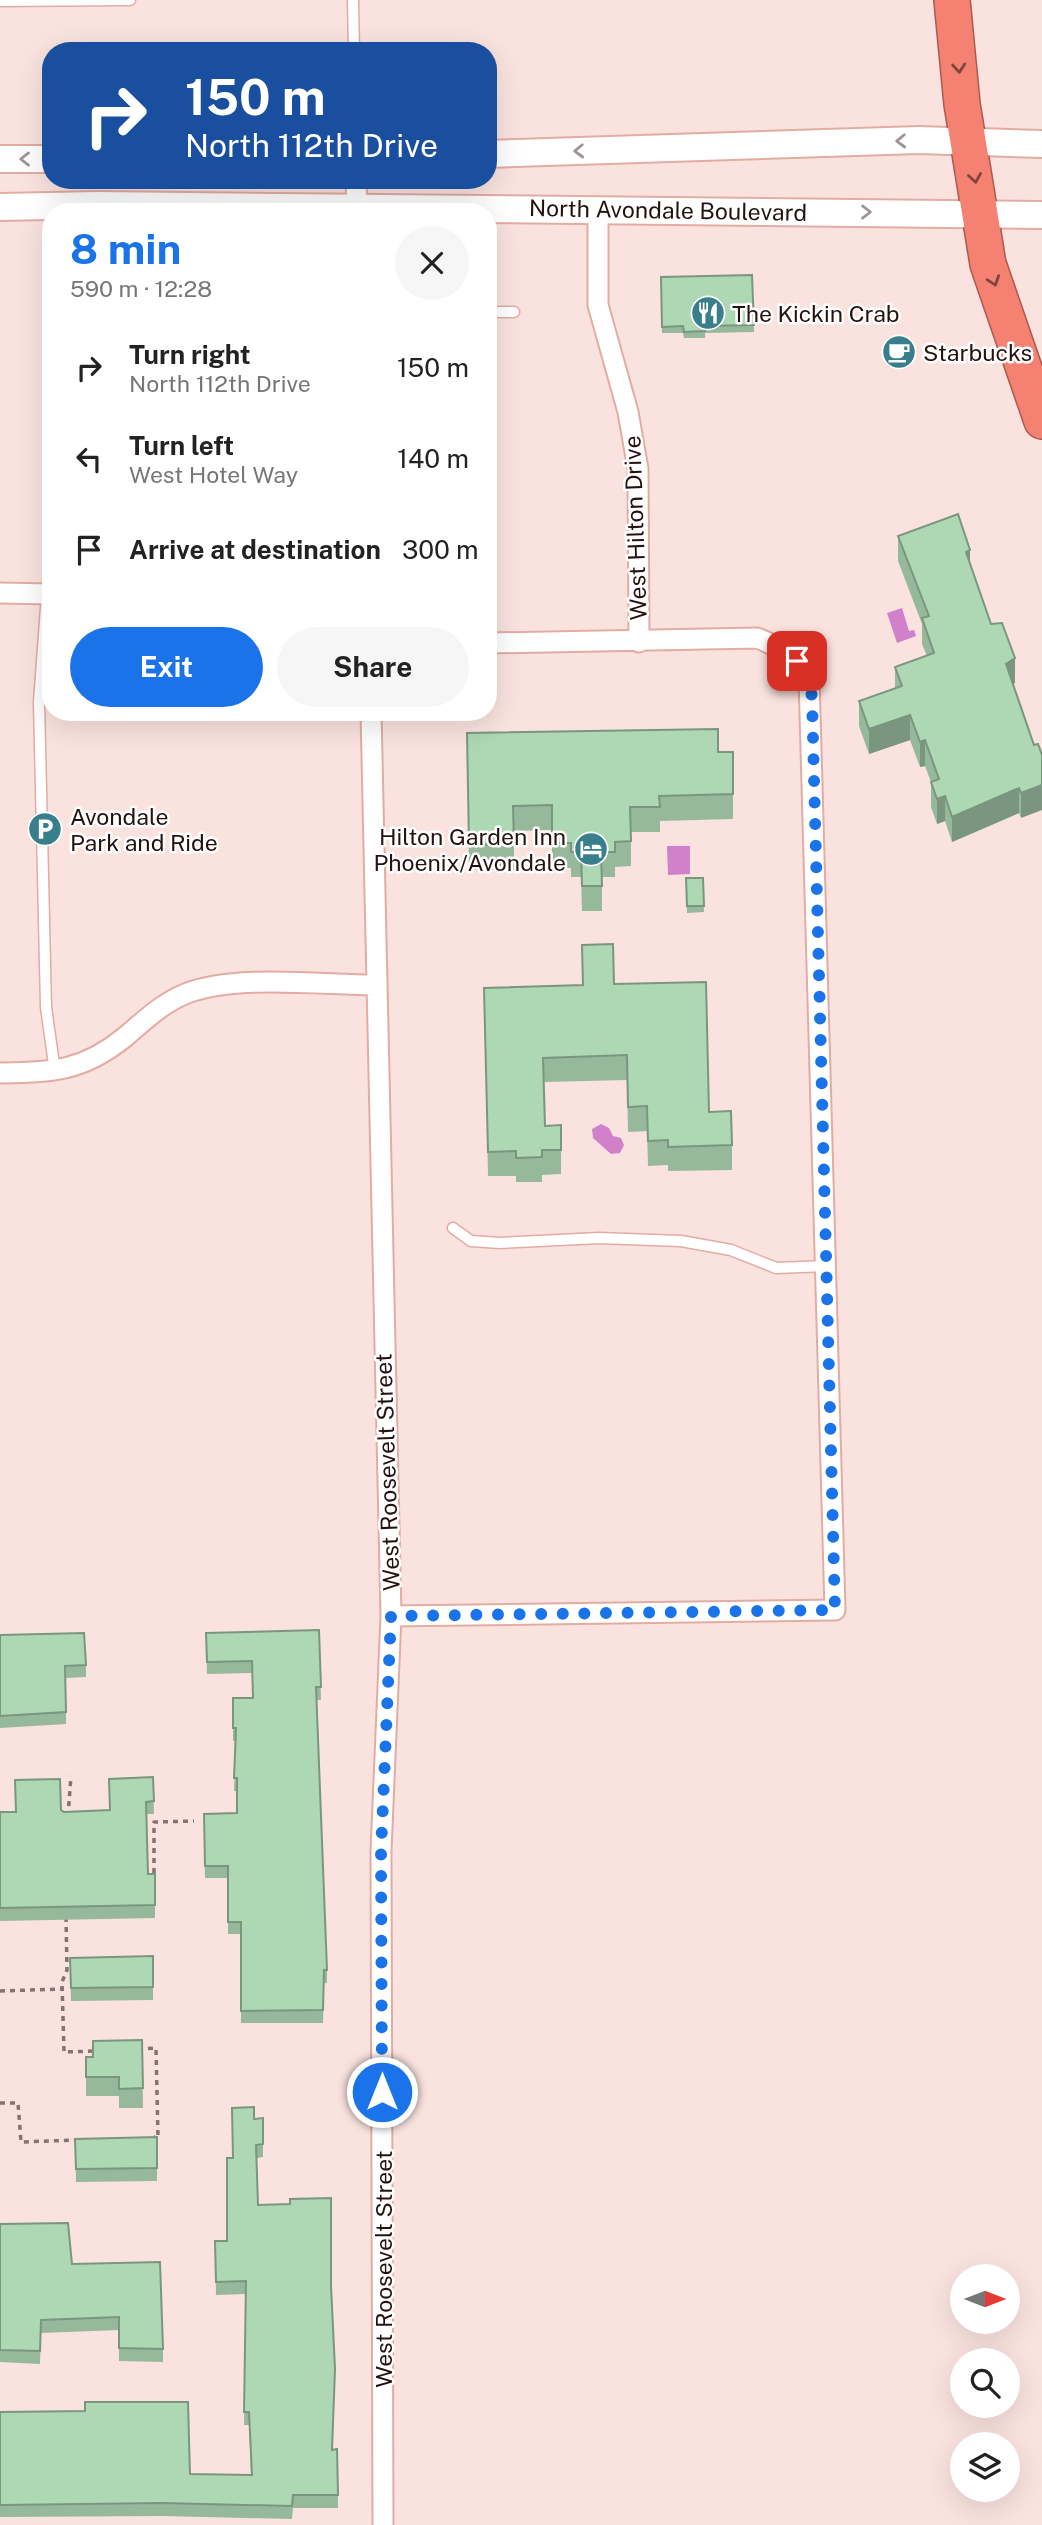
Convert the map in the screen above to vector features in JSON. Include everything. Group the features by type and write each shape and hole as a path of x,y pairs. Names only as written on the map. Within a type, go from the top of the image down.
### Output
{"highway":[{"path":"952,0 962,104 988,264 1042,421"}],"main road":[{"path":"497,154 919,141 1042,144"},
{"path":"0,159 42,159"},
{"name":"North Avondale Boulevard","path":"0,207 42,207"},
{"name":"North Avondale Boulevard","path":"497,209 1042,215"}],"street":[{"name":"West Hilton Drive","path":"598,209 598,305 631,424 638,470 639,642"},
{"path":"0,593 42,594"},
{"path":"391,1616 835,1610 812,698 809,677 797,661 774,645 757,638 497,643"},
{"name":"West Roosevelt Street","path":"370,721 391,1616 381,1851 383,2525"},
{"path":"0,1073 56,1072 98,1054 122,1039 161,1006 186,993 236,983 376,985"}],"lane":[{"path":"0,1 130,0"},
{"path":"353,0 354,42"},
{"path":"497,312 514,313"},
{"path":"42,670 39,702 46,1007 56,1072"},
{"path":"453,1228 471,1241 500,1243 599,1238 681,1241 731,1250 776,1268 827,1266"}],"path":[{"path":"68,1818 71,1776"},
{"path":"142,1883 154,1882 156,1879 154,1822 194,1821"},
{"path":"66,1915 66,1970 62,1989 64,2052 106,2050"},
{"path":"0,1991 62,1989"},
{"path":"131,2049 156,2048 158,2137 149,2138"},
{"path":"0,2103 18,2103 21,2142 89,2140"}],"shaded area":[{"path":"902,608 909,631 914,630 916,636 897,643 887,613"},
{"path":"667,846 690,846 690,874 668,875"},
{"path":"601,1124 609,1128 613,1136 621,1138 624,1145 620,1153 611,1154 593,1138 592,1129"}],"building":[{"name":"The Kickin Crab","path":"752,275 754,325 705,326 705,331 684,332 683,326 662,327 661,277"},
{"path":"958,514 970,550 966,552 991,624 1002,623 1015,658 1006,664 1034,745 1038,744 1042,755 1042,785 1021,793 1019,788 952,817 945,796 937,799 931,782 939,779 925,740 920,742 910,715 869,729 859,701 902,686 895,667 934,653 922,618 929,616 898,536"},
{"name":"Hilton Garden Inn Phoenix/Avondale","path":"718,729 718,752 733,752 733,794 659,796 660,807 630,807 631,841 615,842 615,852 601,852 602,886 582,886 581,852 571,852 571,843 552,843 552,805 513,806 514,844 469,845 467,733"},
{"path":"686,878 703,878 704,906 687,906"},
{"path":"613,944 614,984 706,982 709,1112 731,1111 732,1145 668,1147 668,1140 648,1141 647,1106 628,1107 627,1055 543,1058 545,1126 561,1125 561,1150 542,1150 542,1157 516,1158 516,1151 488,1152 484,988 583,985 582,945"},
{"path":"319,1630 321,1687 316,1687 327,1970 324,1970 323,2010 241,2011 241,1922 228,1922 228,1866 205,1866 204,1814 237,1813 233,1698 253,1698 252,1661 207,1662 206,1633"},
{"path":"84,1633 86,1665 65,1666 66,1712 0,1716 0,1635"},
{"path":"153,1777 154,1801 146,1802 148,1874 155,1874 155,1905 0,1908 0,1812 16,1812 15,1780 60,1779 61,1810 64,1812 110,1810 109,1779"},
{"path":"153,1956 153,1987 71,1988 70,1958"},
{"path":"142,2040 143,2088 119,2089 119,2077 86,2077 86,2057 93,2057 93,2041"},
{"path":"254,2107 254,2119 263,2118 263,2144 256,2145 258,2205 290,2204 290,2199 331,2198 335,2369 332,2450 337,2449 338,2495 293,2495 292,2506 162,2503 0,2505 0,2412 85,2411 85,2402 188,2402 190,2474 252,2475 249,2412 244,2412 246,2281 216,2282 215,2241 227,2241 227,2158 233,2158 232,2108"},
{"path":"157,2137 157,2168 76,2169 75,2139"},
{"path":"68,2223 72,2264 160,2262 163,2349 119,2348 119,2317 41,2320 40,2351 0,2350 0,2224"}],"place":[{"name":"The Kickin Crab","path":"708,313"},
{"name":"Starbucks","path":"899,352"},
{"name":"Avondale Park and Ride","path":"45,829"},
{"name":"Hilton Garden Inn Phoenix/Avondale","path":"591,849"}],"route":[{"path":"382,2092 381,1851 391,1616 835,1610 812,698 809,677 797,661"}]}
